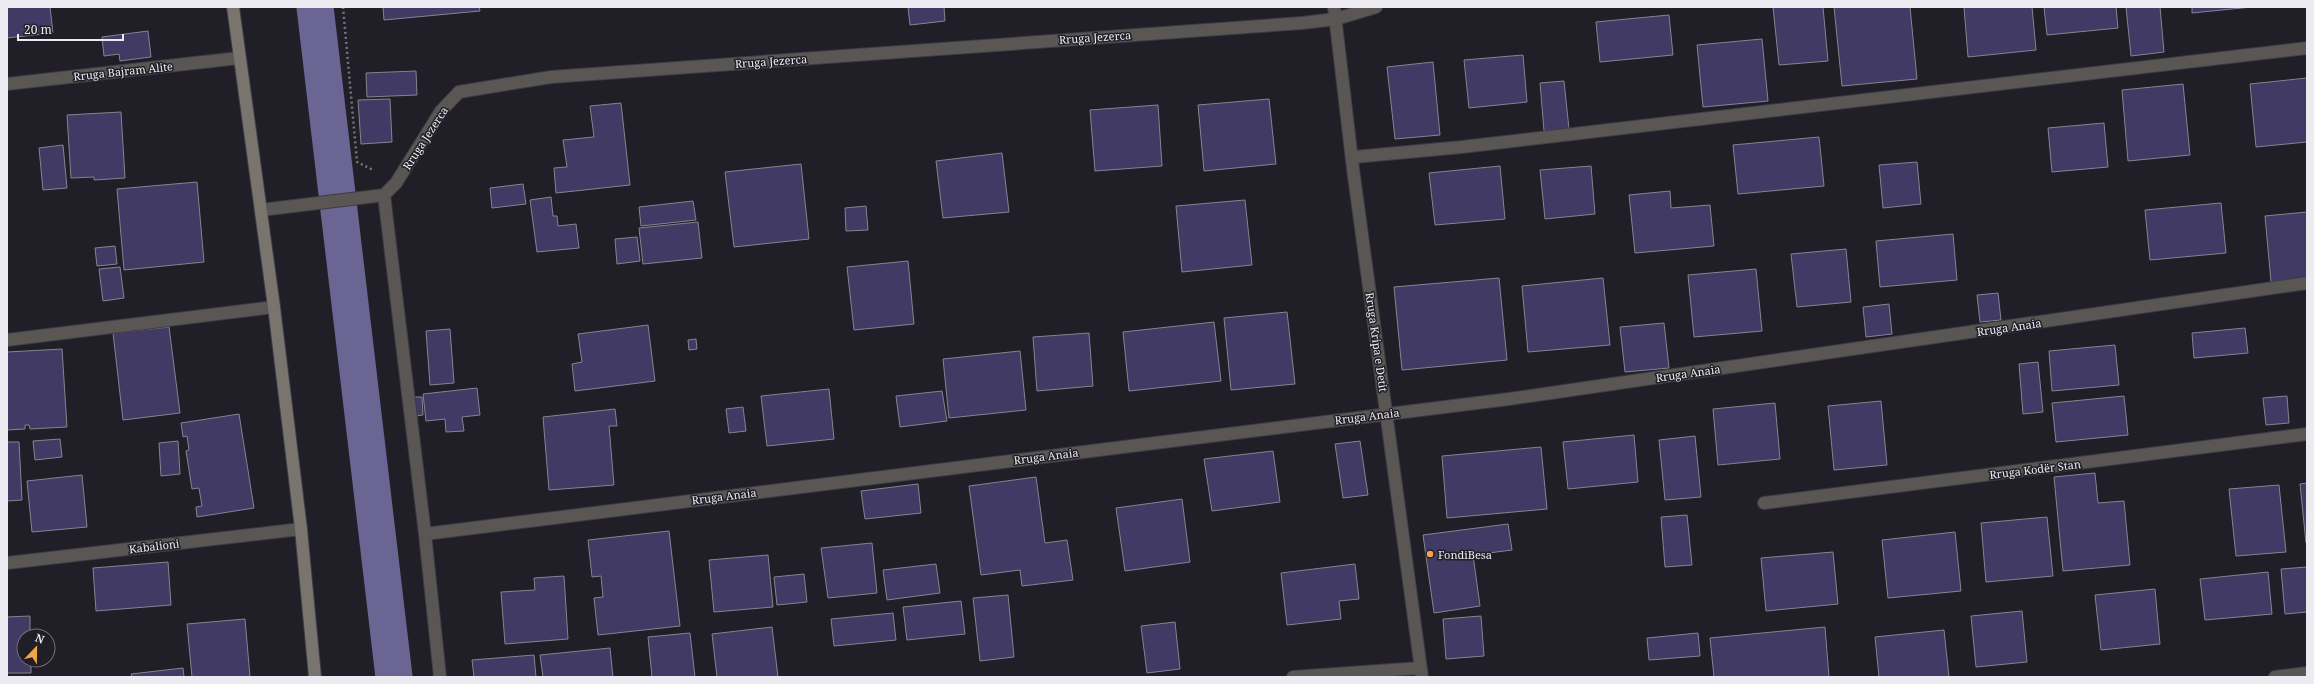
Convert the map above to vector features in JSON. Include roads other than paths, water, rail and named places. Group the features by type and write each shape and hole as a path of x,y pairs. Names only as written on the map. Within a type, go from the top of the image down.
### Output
{"street":[{"path":"233,7 239,58 262,210 274,307 301,529 315,677"},
{"name":"Rruga Kripa e Detit","path":"1334,7 1421,672"},
{"name":"Rruga Jezerca","path":"384,195 396,183 441,111 459,92 551,77 1336,19 1376,7"},
{"path":"1354,158 1470,146 2307,48"},
{"name":"Rruga Bajram Alite","path":"7,84 239,58"},
{"path":"262,210 314,205 384,195 425,534 440,677"},
{"name":"Rruga Anaia","path":"425,534 1387,413 1509,400 2307,283"},
{"path":"7,340 274,307"},
{"name":"Rruga Kodër Stan","path":"1764,503 2307,434"},
{"name":"Kabalioni","path":"7,563 301,529"},
{"path":"1293,677 1421,672"},
{"path":"2275,677 2307,673"}],"waterway":[{"path":"315,7 394,677"}],"place":[{"name":"FondiBesa","path":"1430,554"}]}
